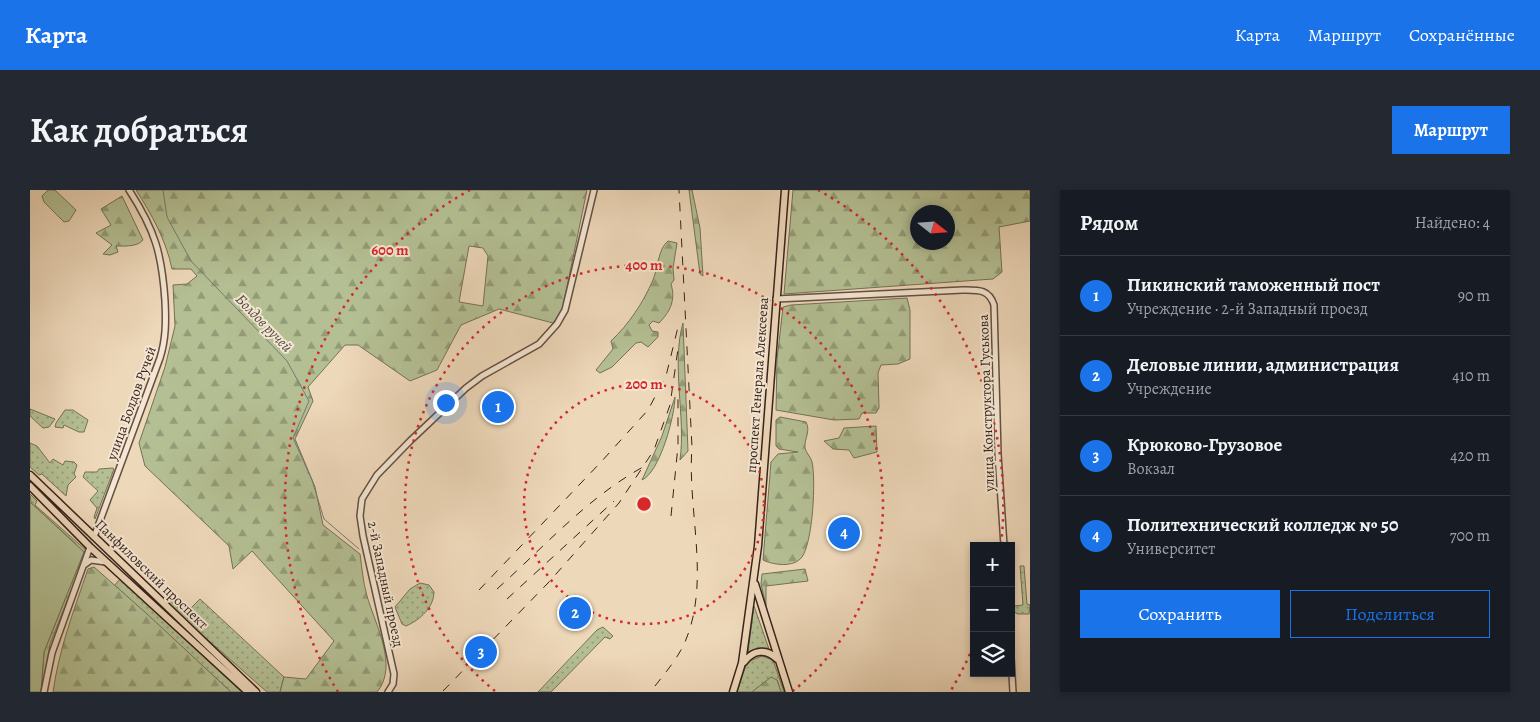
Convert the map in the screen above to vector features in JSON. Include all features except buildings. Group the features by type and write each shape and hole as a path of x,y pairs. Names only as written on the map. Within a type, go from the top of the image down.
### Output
{"main road":[{"name":"проспект Генерала Алексеева","path":"733,692 742,663 754,581 785,190"},
{"name":"Панфиловский проспект","path":"30,475 256,692"},
{"name":"Панфиловский проспект","path":"30,486 90,547 248,692"},
{"path":"90,547 94,537"},
{"name":"проспект Генерала Алексеева","path":"754,581 789,692"},
{"path":"742,663 752,653 760,652 769,653 778,660"}],"street":[{"name":"улица Болдов Ручей","path":"94,537 160,358 166,329 161,255 142,211 129,190"},
{"name":"2-й Западный проезд","path":"392,691 394,674 360,516 362,499 377,475 457,396 482,376 539,344 550,335 565,310 594,190"},
{"name":"улица Конструктора Гуськова","path":"776,299 971,290 985,292 989,295 994,306 998,454 1004,542"},
{"path":"44,692 52,653 90,547"},
{"path":"83,566 91,560 106,562"},
{"path":"1012,677 1013,692"}],"green space":[{"path":"48,190 55,190 76,210 69,221 64,222 44,202 42,196"},
{"path":"136,190 587,190 562,311 553,323 499,309 461,325 437,370 410,381 358,345 345,345 308,387 313,401 295,439 315,487 323,525 360,554 366,591 386,658 383,682 377,692 280,692 284,677 306,679 334,641 252,551 233,569 229,546 145,466 139,443 165,367 175,326 173,285 187,284 197,276 191,269 172,269 153,218","holes":["469,246 483,248 488,256 483,306 459,302"]},
{"path":"689,190 692,190 700,228 703,276 700,274"},
{"path":"793,190 1030,190 1030,221 999,227 1002,272 993,279 784,294"},
{"path":"122,196 143,240 134,245 116,246 118,252 110,255 103,254 112,245 96,233 111,225 101,209"},
{"path":"668,241 677,243 673,268 674,280 671,284 673,295 666,315 659,323 653,321 649,325 652,331 658,332 658,337 648,347 641,342 636,343 612,367 600,373 596,370 613,349 611,341 630,320 649,289 655,275 660,254"},
{"path":"907,298 910,310 910,359 898,364 881,365 878,373 879,408 876,413 862,413 859,419 834,420 776,410 777,360 783,307"},
{"path":"683,323 688,451 680,460 681,426 678,356"},
{"path":"675,397 669,429 660,455 649,475 642,480 662,436"},
{"path":"30,409 55,419 49,427 43,428 30,416"},
{"path":"65,410 73,410 88,420 84,432 79,432 64,425 63,428 55,427"},
{"path":"780,417 806,422 808,429 805,448 811,458 814,482 813,510 806,549 802,557 789,564 772,563 763,560 771,462 778,454 798,452 779,449 776,446 776,420"},
{"path":"876,426 877,452 854,458 849,450 833,449 824,441 839,438 844,428"},
{"path":"30,443 37,446 50,463 53,459 63,465 65,461 74,462 77,465 74,474 76,477 68,485 66,496 42,474 39,475 30,467"},
{"path":"113,468 95,519 97,508 90,500 98,491 83,477 85,472 97,472 99,469"},
{"path":"30,494 37,501 35,505 87,551 50,644 42,692 44,652 66,597 76,544 31,503"},
{"path":"30,502 84,552 44,652 41,692 30,692"},
{"path":"1020,566 1024,566 1027,604 1030,605 1029,614 1015,612 1015,606 1023,605"},
{"path":"94,567 231,692 53,692 59,660 72,615 88,569"},
{"path":"805,569 808,581 766,586 766,606 761,584 762,574"},
{"path":"120,579 242,692 231,692 114,586"},
{"path":"420,583 429,585 434,592 432,603 416,620 406,626 402,624 395,607 410,589"},
{"path":"175,597 189,610 200,599 284,677 280,692 267,692 166,603"},
{"path":"754,606 769,649 758,648 748,652"},
{"path":"603,627 613,636 610,639 605,637 551,692 538,692 597,630"},
{"path":"762,656 773,660 784,692 781,692 777,680 752,692 737,692 747,662"},
{"path":"771,677 777,680 781,692 752,692"}],"waterway":[{"name":"Болдов ручей","path":"163,190 167,217 191,261 287,361 309,401 293,438 312,480 324,519 359,549"}],"railway":[{"path":"655,686 685,642 693,619 696,595 697,570 692,496 692,447 679,190"},
{"path":"479,590 648,410 666,376 679,323"},
{"path":"443,691 548,583 619,503 654,450 670,405 678,349"},
{"path":"671,516 678,446 678,392"},
{"path":"497,589 585,508 603,493 643,467"},
{"path":"507,599 614,501"}],"place":[{"name":"Пикинский таможенный пост","path":"498,407"},
{"name":"Политехнический колледж № 50","path":"844,533"},
{"name":"Деловые линии, администрация","path":"575,613"},
{"name":"Крюково-Грузовое","path":"481,652"}]}
